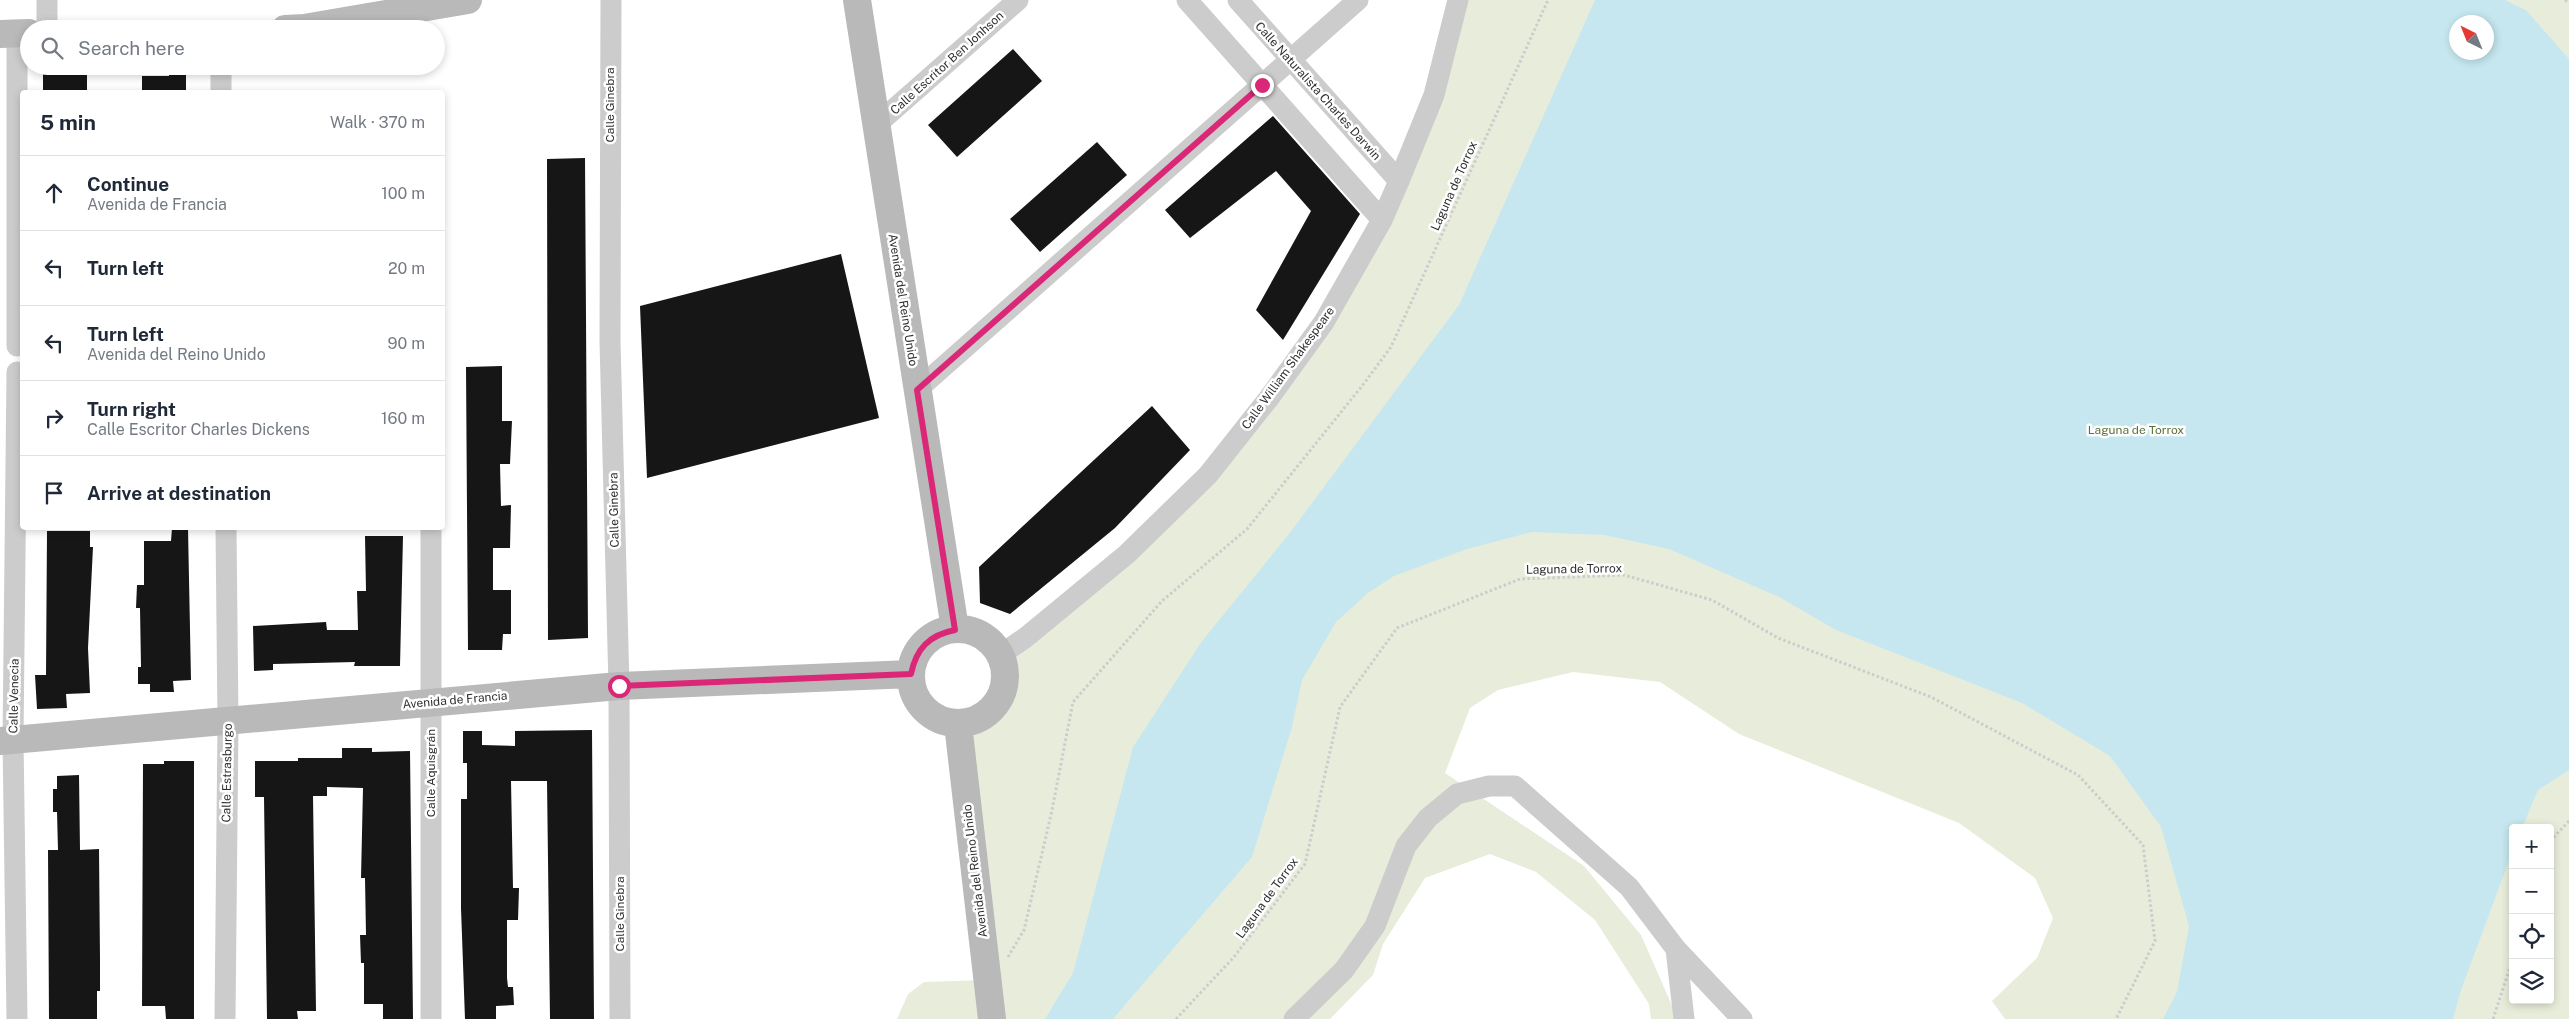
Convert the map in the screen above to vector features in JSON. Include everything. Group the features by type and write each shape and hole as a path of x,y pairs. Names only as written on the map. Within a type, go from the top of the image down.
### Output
{"street":[{"path":"47,0 47,20"},
{"name":"Calle Ginebra","path":"610,0 610,341 619,686 620,1019"},
{"name":"Avenida del Reino Unido","path":"857,0 955,630"},
{"name":"Calle Escritor Ben Jonhson","path":"876,125 1018,0"},
{"path":"1187,0 1382,220"},
{"name":"Calle Naturalista Charles Darwin","path":"1238,0 1399,182"},
{"path":"917,390 1358,0"},
{"name":"Calle William Shakespeare","path":"1000,655 1025,638 1128,554 1208,475 1269,398 1324,322 1382,220 1399,182 1434,95 1458,0"},
{"path":"350,20 454,2"},
{"path":"15,34 17,346"},
{"path":"221,75 221,90"},
{"name":"Calle Venecia","path":"17,372 7,740 17,1019"},
{"name":"Calle Estrasburgo","path":"225,1019 228,722 226,530"},
{"name":"Calle Aquisgrán","path":"431,530 431,1019"},
{"path":"955,630 969,631 981,635 992,644 1000,655 1005,670 1004,686 998,701 988,713 974,721 958,724 943,721 929,714 919,703 912,690 911,674 913,661 920,649 930,639 942,632 955,630"},
{"name":"Avenida de Francia","path":"7,740 228,722 431,701 619,686 911,674"},
{"name":"Avenida del Reino Unido","path":"958,724 992,1019"},
{"path":"1294,1019 1344,970 1375,926 1406,846 1428,818 1457,794 1489,786 1515,786 1629,888 1676,949 1742,1019"},
{"path":"1676,949 1684,1019"}],"path":[{"name":"Laguna de Torrox","path":"989,989 1024,930 1073,702 1162,601 1247,529 1391,347 1548,0"},
{"path":"2564,0 2569,3"},
{"name":"Laguna de Torrox","path":"1176,1019 1234,957 1305,864 1340,707 1397,628 1520,579 1624,575 1712,600 1778,638 1931,697 2078,775 2143,845 2155,941 2116,1019"},
{"path":"2554,837 2569,821"},
{"path":"2493,1019 2513,959"}],"green space":[{"name":"Laguna de Torrox","path":"1457,0 2569,0 2569,1019 2005,1019 1992,1001 2037,958 2053,918 2035,878 1959,823 1739,734 1660,682 1573,672 1498,690 1470,708 1445,773 1584,866 1641,935 1678,1019 1651,1019 1649,1004 1595,920 1536,872 1490,854 1425,878 1383,944 1373,975 1330,1019 897,1019 908,994 924,982 984,980 958,726 971,721 981,714 994,698 998,688 1002,651 1207,473 1380,223"}],"water":[{"name":"Laguna de Torrox","path":"1595,0 2505,0 2526,10 2569,59 2569,770 2538,790 2524,824 2509,824 2509,861 2461,990 2453,1019 2163,1019 2177,992 2189,926 2161,827 2110,756 2022,703 1836,630 1779,597 1669,549 1604,535 1532,532 1467,549 1394,576 1368,593 1336,622 1302,680 1292,727 1252,857 1113,1019 1045,1019 1073,973 1133,747 1202,641 1289,534 1459,305"}],"building":[{"path":"1013,49 1042,81 957,157 928,125"},
{"path":"43,75 87,75 87,90 43,90"},
{"path":"186,75 186,90 142,90 142,76"},
{"path":"1273,116 1360,214 1283,340 1256,310 1311,211 1276,171 1190,238 1165,210"},
{"path":"1097,142 1127,175 1040,252 1010,219"},
{"path":"585,158 588,638 548,640 547,159"},
{"path":"841,254 879,418 647,478 640,306"},
{"path":"502,366 502,421 512,421 510,464 500,464 501,506 511,505 510,548 493,548 493,590 511,590 511,634 503,634 502,650 468,650 466,367"},
{"path":"1152,406 1190,450 1115,528 1010,614 980,603 979,567"},
{"path":"172,530 188,530 191,680 173,681 174,692 150,692 150,684 138,684 138,667 141,667 140,608 136,608 137,585 144,585 144,541 171,541"},
{"path":"47,531 90,531 90,547 93,547 88,648 90,693 66,694 67,708 37,709 35,675 46,675"},
{"path":"365,536 403,536 400,666 354,666 355,662 273,664 273,670 254,671 253,626 326,622 327,630 358,630 357,591 366,591"},
{"path":"592,730 594,1019 550,1019 547,781 511,781 513,888 519,888 518,920 507,920 507,978 508,987 513,987 514,1005 496,1006 496,1019 465,1019 461,908 461,799 467,799 467,763 463,763 463,731 482,731 482,745 515,746 515,731"},
{"path":"342,748 372,748 372,752 410,751 413,1019 383,1019 383,1004 364,1004 364,963 361,963 360,935 366,935 365,878 361,878 363,788 327,787 327,796 313,796 316,1011 297,1011 298,1019 267,1019 264,797 255,797 255,761 298,761 298,758 342,758"},
{"path":"164,761 194,761 194,1019 166,1019 165,1006 142,1006 143,764 164,764"},
{"path":"79,775 80,850 99,849 100,991 97,991 97,1019 49,1019 48,850 58,850 57,812 53,812 53,789 57,789 57,776"}],"route":[{"path":"619,686 911,674 913,661 920,649 930,639 942,632 955,630 917,390 1262,85"}]}
